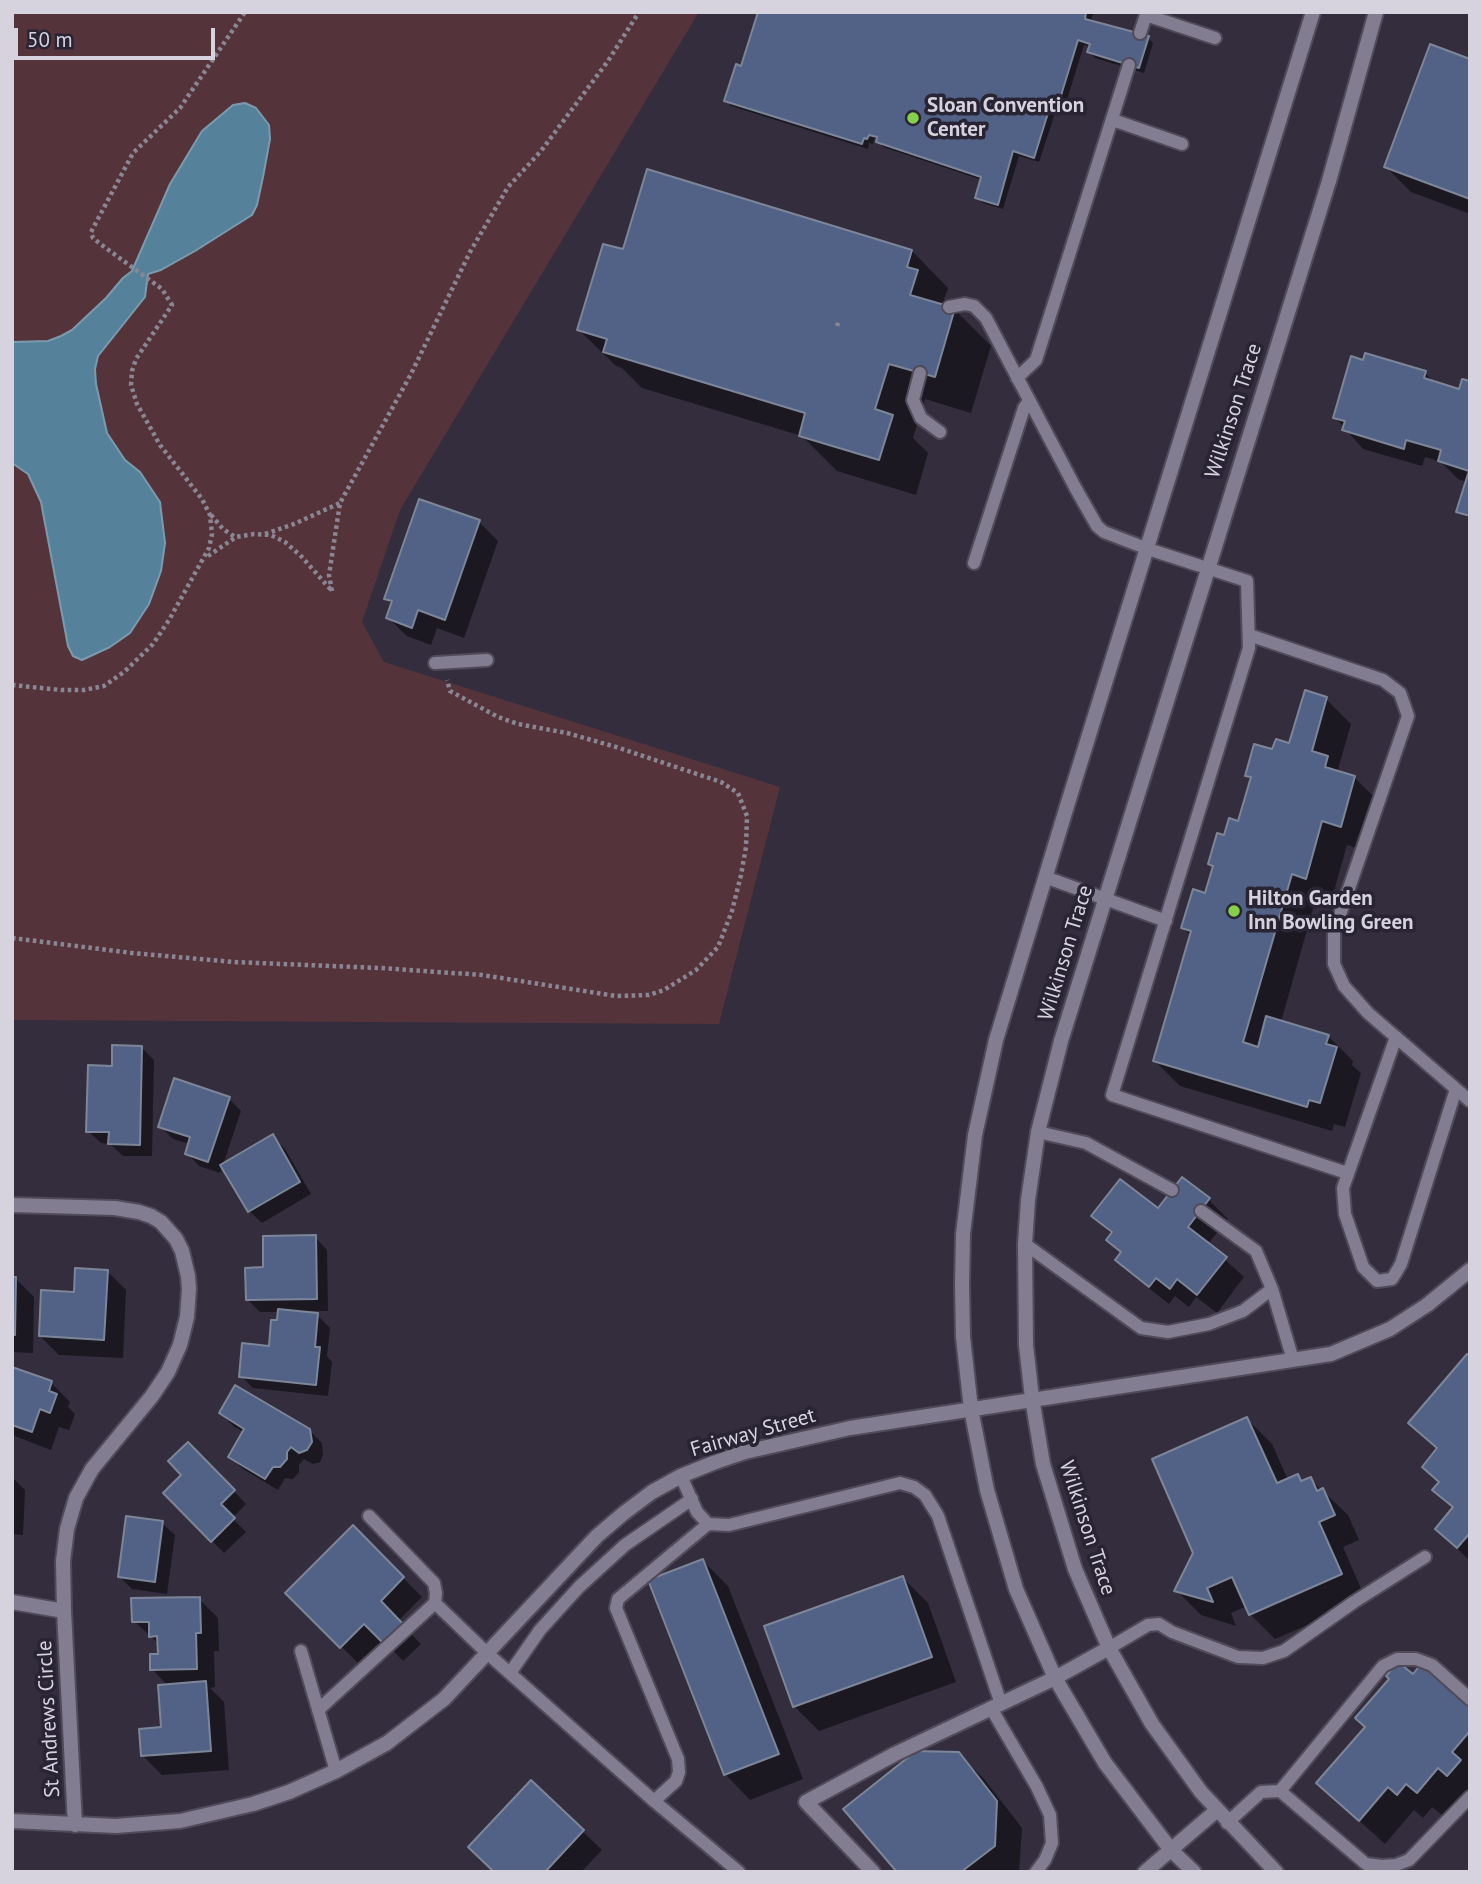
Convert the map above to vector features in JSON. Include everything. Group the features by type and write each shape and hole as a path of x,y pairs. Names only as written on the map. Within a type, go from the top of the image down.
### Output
{"street":[{"name":"Wilkinson Trace","path":"1194,1872 1171,1850 1105,1763 1055,1678 1021,1600 1000,1540 971,1409 963,1337 962,1285 967,1184 990,1064 1045,877 1313,12"},
{"name":"Wilkinson Trace","path":"1276,1872 1216,1811 1176,1759 1152,1724 1091,1608 1062,1532 1043,1464 1031,1398 1026,1345 1025,1244 1038,1132 1057,1054 1329,180 1376,12"},
{"name":"St Andrews Circle","path":"12,1205 115,1208 151,1216 161,1222 176,1239 188,1276 187,1317 180,1345 168,1372 152,1396 92,1469 76,1497 67,1529 63,1561 64,1611 75,1825"},
{"name":"Fairway Street","path":"12,1821 75,1825 146,1825 216,1814 289,1792 336,1771 416,1723 444,1699 597,1536 652,1492 681,1476 745,1452 814,1435 1031,1398 1331,1354 1390,1329 1427,1306 1470,1270"},
{"name":"St Andrews Circle","path":"12,1602 64,1611"},
{"path":"873,1872 806,1802 895,1754 1055,1678 1110,1648"},
{"path":"1145,1872 1216,1811"}],"lane":[{"path":"1140,33 1147,14 1215,38"},
{"path":"1017,378 1036,360 1129,65"},
{"path":"1113,120 1182,144"},
{"path":"949,307 965,304 974,306 986,318 1097,526 1104,532 1148,549 1247,581 1250,648 1112,1095 1347,1173"},
{"path":"920,373 912,400 921,418 940,432"},
{"path":"974,563 1024,408 1029,401"},
{"path":"1249,635 1383,680 1400,693 1408,716 1334,932 1334,964 1344,986 1368,1013 1470,1101"},
{"path":"438,663 487,660"},
{"path":"1045,877 1166,921"},
{"path":"1396,1037 1343,1188 1345,1214 1363,1267 1377,1281 1392,1279 1401,1264 1456,1090"},
{"path":"1038,1132 1086,1143 1172,1190"},
{"path":"1201,1211 1256,1251 1272,1289 1293,1360"},
{"path":"1025,1244 1141,1328 1168,1332 1209,1324 1243,1311 1272,1289"},
{"path":"681,1476 698,1512 708,1524"},
{"path":"654,1801 676,1781 679,1772 678,1759 616,1608 618,1599 708,1524 729,1525 900,1483 914,1487 925,1496 938,1516 996,1706 1050,1815 1052,1843 1036,1872"},
{"path":"510,1672 540,1630 579,1587 625,1545 692,1499"},
{"path":"318,1710 435,1603 434,1583 369,1516"},
{"path":"1110,1648 1149,1625 1159,1624 1172,1632 1238,1657 1263,1658 1284,1651 1424,1558"},
{"path":"435,1603 487,1653 654,1801 739,1872"},
{"path":"301,1651 336,1771"},
{"path":"1280,1791 1383,1667 1397,1659 1416,1659 1432,1665 1470,1699"},
{"path":"1227,1822 1261,1792 1280,1791 1366,1864 1396,1865 1409,1860 1470,1797"}],"path":[{"path":"236,537 223,529 210,514 160,445 137,404 131,385 136,359 172,305 162,289 99,243 91,232 133,153 180,108 245,12"},
{"path":"264,534 285,542 313,566 332,591 329,575 340,503 400,394 470,252 508,187 541,152 608,61 639,12"},
{"path":"204,558 236,537 264,534 340,503"},
{"path":"12,685 61,690 84,690 104,686 140,659 153,644 209,548 212,534 210,514"},
{"path":"12,938 234,962 482,975 616,996 649,995 664,990 696,970 718,947 732,911 741,875 746,847 747,816 738,793 721,782 616,747 498,717 450,691 438,663"}],"shaded area":[{"path":"12,12 699,12 400,510 362,622 384,662 780,787 719,1024 12,1020"}],"water":[{"path":"245,103 256,108 269,125 270,139 257,205 252,215 195,251 161,270 148,274 145,297 98,356 96,384 107,433 125,460 140,472 160,502 165,543 161,571 149,604 130,633 110,647 82,660 73,656 68,646 41,502 28,474 12,463 12,342 48,341 61,336 72,330 106,298 132,271 170,184 202,131 233,105"}],"building":[{"name":"Sloan Convention Center","path":"758,12 1086,12 1085,19 1149,36 1139,68 1087,52 1090,44 1078,40 1059,102 1052,100 1034,158 1013,151 998,205 975,198 981,177 876,142 877,137 869,135 867,139 864,138 862,144 724,101 736,64 741,66"},
{"path":"1430,44 1470,59 1470,199 1384,167"},
{"path":"647,169 912,250 907,267 918,270 910,295 955,308 935,377 889,364 875,409 893,415 879,460 799,436 805,413 603,352 607,339 577,330 603,244 623,249"},
{"path":"1365,353 1426,371 1424,378 1459,389 1462,379 1470,381 1470,478 1467,477 1469,471 1438,461 1441,450 1406,440 1404,449 1342,430 1345,421 1333,418 1351,356 1363,360"},
{"path":"1467,477 1470,478 1470,516 1456,512"},
{"path":"419,499 480,520 445,620 418,610 412,628 386,618 392,601 384,599"},
{"name":"Hilton Garden Inn Bowling Green","path":"1305,690 1327,697 1312,751 1328,756 1325,767 1355,776 1341,827 1322,821 1306,879 1292,874 1243,1042 1258,1047 1266,1016 1329,1035 1326,1044 1337,1047 1320,1103 1309,1100 1307,1107 1153,1061 1191,931 1181,928 1193,889 1205,893 1213,866 1208,864 1217,833 1224,835 1229,818 1238,821 1251,777 1245,776 1254,744 1272,749 1276,739 1289,743"},
{"path":"112,1045 142,1046 140,1145 108,1144 109,1132 86,1132 88,1065 112,1066"},
{"path":"174,1078 230,1097 208,1162 185,1154 190,1137 158,1127"},
{"path":"273,1134 300,1182 248,1212 220,1165"},
{"path":"1182,1177 1210,1198 1188,1227 1227,1257 1197,1295 1177,1279 1170,1289 1156,1278 1149,1287 1115,1260 1121,1252 1106,1240 1112,1232 1091,1216 1120,1179 1158,1208"},
{"path":"316,1235 317,1299 246,1300 245,1268 263,1267 263,1236"},
{"path":"75,1268 108,1270 104,1340 39,1336 41,1290 74,1292"},
{"path":"12,1277 16,1277 15,1335 12,1335"},
{"path":"278,1309 318,1313 315,1347 320,1347 316,1385 239,1377 242,1343 269,1346 271,1320 277,1320"},
{"path":"1467,1354 1470,1356 1470,1533 1457,1548 1435,1529 1453,1507 1432,1490 1439,1482 1422,1467 1437,1448 1408,1423"},
{"path":"12,1367 52,1381 49,1391 57,1394 50,1413 40,1409 32,1432 12,1425"},
{"path":"235,1385 310,1429 312,1442 307,1450 299,1453 291,1447 287,1452 287,1459 280,1467 273,1467 265,1479 228,1457 244,1429 219,1413"},
{"path":"1247,1417 1277,1483 1298,1474 1301,1481 1311,1477 1317,1491 1323,1488 1335,1515 1319,1522 1342,1574 1249,1615 1232,1577 1207,1588 1213,1602 1174,1591 1193,1553 1152,1459"},
{"path":"188,1442 235,1490 221,1504 235,1518 211,1542 163,1493 181,1475 168,1461"},
{"path":"126,1516 163,1521 155,1582 118,1577"},
{"path":"353,1525 404,1577 381,1601 403,1624 384,1644 364,1624 340,1648 285,1593"},
{"path":"703,1559 779,1754 724,1775 648,1580"},
{"path":"903,1576 932,1657 793,1707 764,1626"},
{"path":"200,1597 201,1633 196,1633 197,1669 150,1670 150,1654 158,1654 157,1636 149,1637 149,1622 132,1622 131,1598"},
{"path":"1398,1662 1413,1674 1421,1664 1470,1706 1470,1731 1452,1752 1461,1760 1447,1776 1438,1768 1417,1793 1406,1784 1397,1795 1388,1787 1359,1821 1316,1783 1365,1727 1355,1718 1389,1679 1386,1676"},
{"path":"206,1681 211,1751 141,1756 139,1729 161,1727 158,1685"},
{"path":"916,1751 959,1752 997,1801 995,1846 961,1872 897,1872 843,1809"},
{"path":"531,1780 584,1830 545,1872 494,1872 468,1847"}],"place":[{"name":"Sloan Convention Center","path":"913,118"},
{"name":"Hilton Garden Inn Bowling Green","path":"1234,911"}]}
